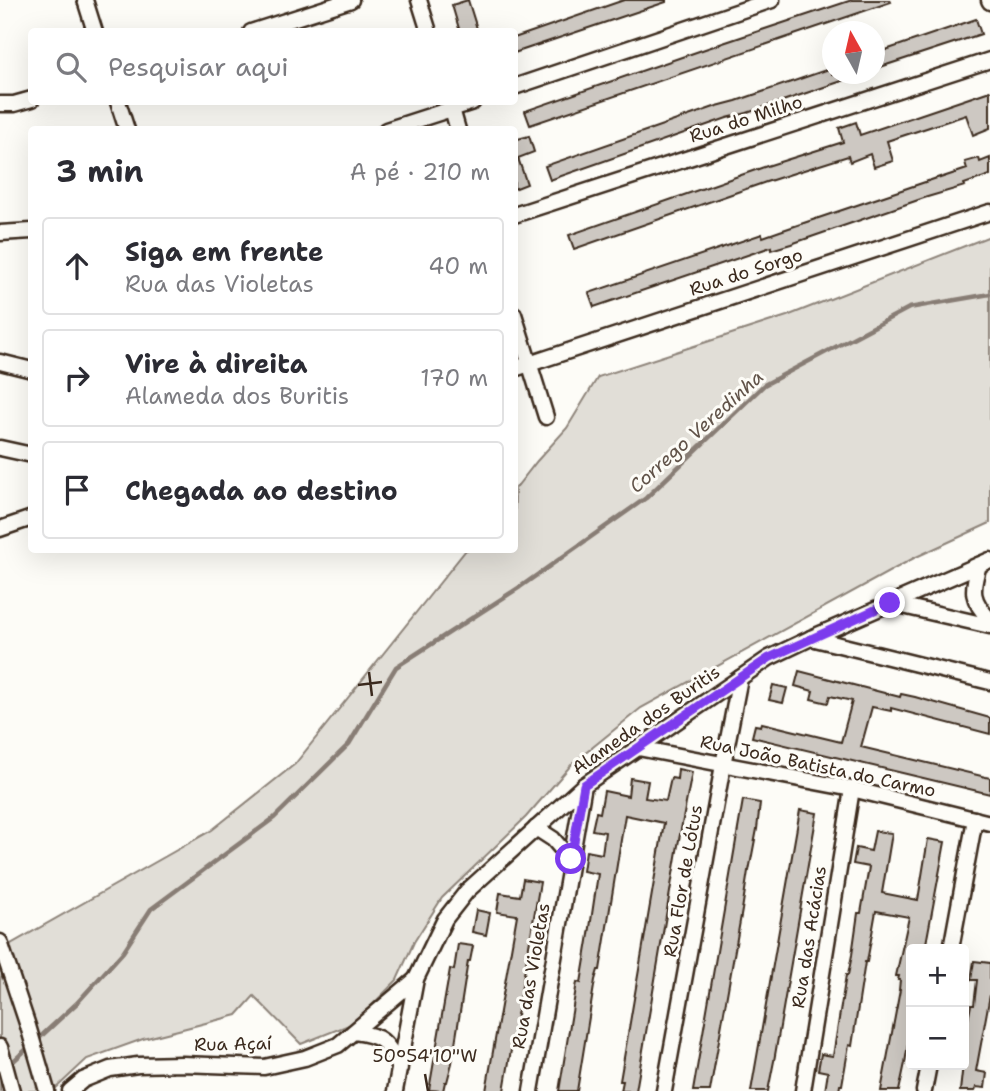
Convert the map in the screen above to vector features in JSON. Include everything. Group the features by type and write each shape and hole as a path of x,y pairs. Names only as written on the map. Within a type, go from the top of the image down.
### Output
{"street":[{"path":"85,0 94,28"},
{"path":"264,28 351,0"},
{"path":"419,0 428,28"},
{"path":"518,86 772,0"},
{"name":"Rua do Milho","path":"518,214 990,60"},
{"path":"0,104 28,100"},
{"path":"119,105 126,126"},
{"path":"396,126 451,105 457,126"},
{"name":"Rua do Sorgo","path":"518,368 990,212"},
{"path":"0,233 28,231"},
{"path":"518,326 546,418"},
{"path":"0,362 28,369"},
{"path":"0,448 28,454"},
{"path":"0,529 28,519"},
{"path":"984,563 975,581 973,594 976,604 990,620"},
{"name":"Alameda dos Buritis","path":"396,1091 416,979 445,919 467,891 536,828 584,785 769,658 984,563"},
{"path":"890,603 990,626"},
{"path":"811,638 990,682"},
{"name":"Rua Flor de Lótus","path":"664,1091 740,678"},
{"name":"Rua João Batista do Carmo","path":"638,748 852,789 983,821"},
{"name":"Rua das Violetas","path":"531,1091 584,785"},
{"name":"Rua das Acácias","path":"803,1091 852,789"},
{"path":"952,944 983,821"},
{"path":"536,828 553,839 571,859"},
{"path":"0,942 46,1090"},
{"name":"Rua Açaí","path":"70,1091 83,1080 110,1069 138,1065 264,1067 306,1058 338,1045 416,979"},
{"path":"354,1032 370,1034 386,1043 400,1068"},
{"path":"0,1047 12,1091"},
{"path":"924,1091 928,1070"}],"shaded area":[{"path":"990,236 990,523 914,558 641,708 572,764 526,817 442,898 414,942 397,980 354,1023 301,1044 254,996 237,1015 143,1039 87,1059 53,1091 0,1091 0,980 11,944 212,830 295,764 464,553 518,553 518,485 567,428 598,377 787,316"}],"building":[{"path":"468,0 477,28 459,28 452,5"},
{"path":"624,0 666,0 518,52 518,37"},
{"path":"852,0 891,2 835,21 822,21 822,26 530,125 525,111"},
{"path":"976,19 981,34 885,65 885,50"},
{"path":"822,71 822,84 833,84 550,180 545,166"},
{"path":"990,91 990,128 973,135 966,115 887,141 893,161 874,167 870,154 850,162 848,156 574,249 569,235 843,142 839,128 856,122 860,135"},
{"path":"529,136 534,152 518,158 518,139"},
{"path":"518,158 527,184 518,187"},
{"path":"979,158 980,162 990,158 990,175 964,184 965,186 791,244 771,250 771,247 594,307 589,293 762,234 763,237 967,169 965,162"},
{"path":"799,671 900,697 901,694 915,697 990,718 990,734 891,708 891,711 872,707 861,747 990,778 990,794 752,737 755,725 761,726 762,723 841,742 852,701 830,696 828,703 811,699 813,691 795,686"},
{"path":"773,685 787,688 783,703 769,700"},
{"path":"678,769 692,772 636,1091 621,1091 623,1081 620,1081 664,823 625,815 577,1091 559,1091 577,982 581,983 598,874 583,871 586,851 602,854 605,832 592,830 596,812 600,813 604,791 628,796 630,778 648,781 645,798 666,801 671,778 677,779"},
{"path":"743,800 760,803 757,829 710,1091 693,1091"},
{"path":"800,810 817,813 774,1061 768,1091 751,1091"},
{"path":"875,831 892,833 882,893 918,900 928,839 945,842 926,944 906,944 906,1057 899,1091 881,1091 900,990 899,976 896,976 909,917 876,911 852,1046 849,1045 842,1085 839,1091 825,1091 828,1072 818,1070 821,1054 833,1056 846,975 869,867 853,864 856,848 871,851"},
{"path":"523,879 540,882 504,1091 486,1091 517,915 497,912 500,893 520,896"},
{"path":"476,910 490,913 486,935 472,932"},
{"path":"458,944 473,946 468,961 452,1063 443,1091 429,1090 450,969 454,970"},
{"path":"974,961 990,963 990,995 976,1071 987,1073 985,1088 960,1091 962,1070 969,1070 969,1015 971,1005 974,1005 977,980 971,980"}],"waterway":[{"name":"Corrego Veredinha","path":"37,1040 77,1003 123,952 151,909 274,818 349,744 396,667 520,587 646,498 764,385 909,308 990,294"},
{"name":"Corrego Veredinha","path":"8,1066 30,1046"}],"route":[{"path":"571,859 584,785 769,658 890,603"}]}
